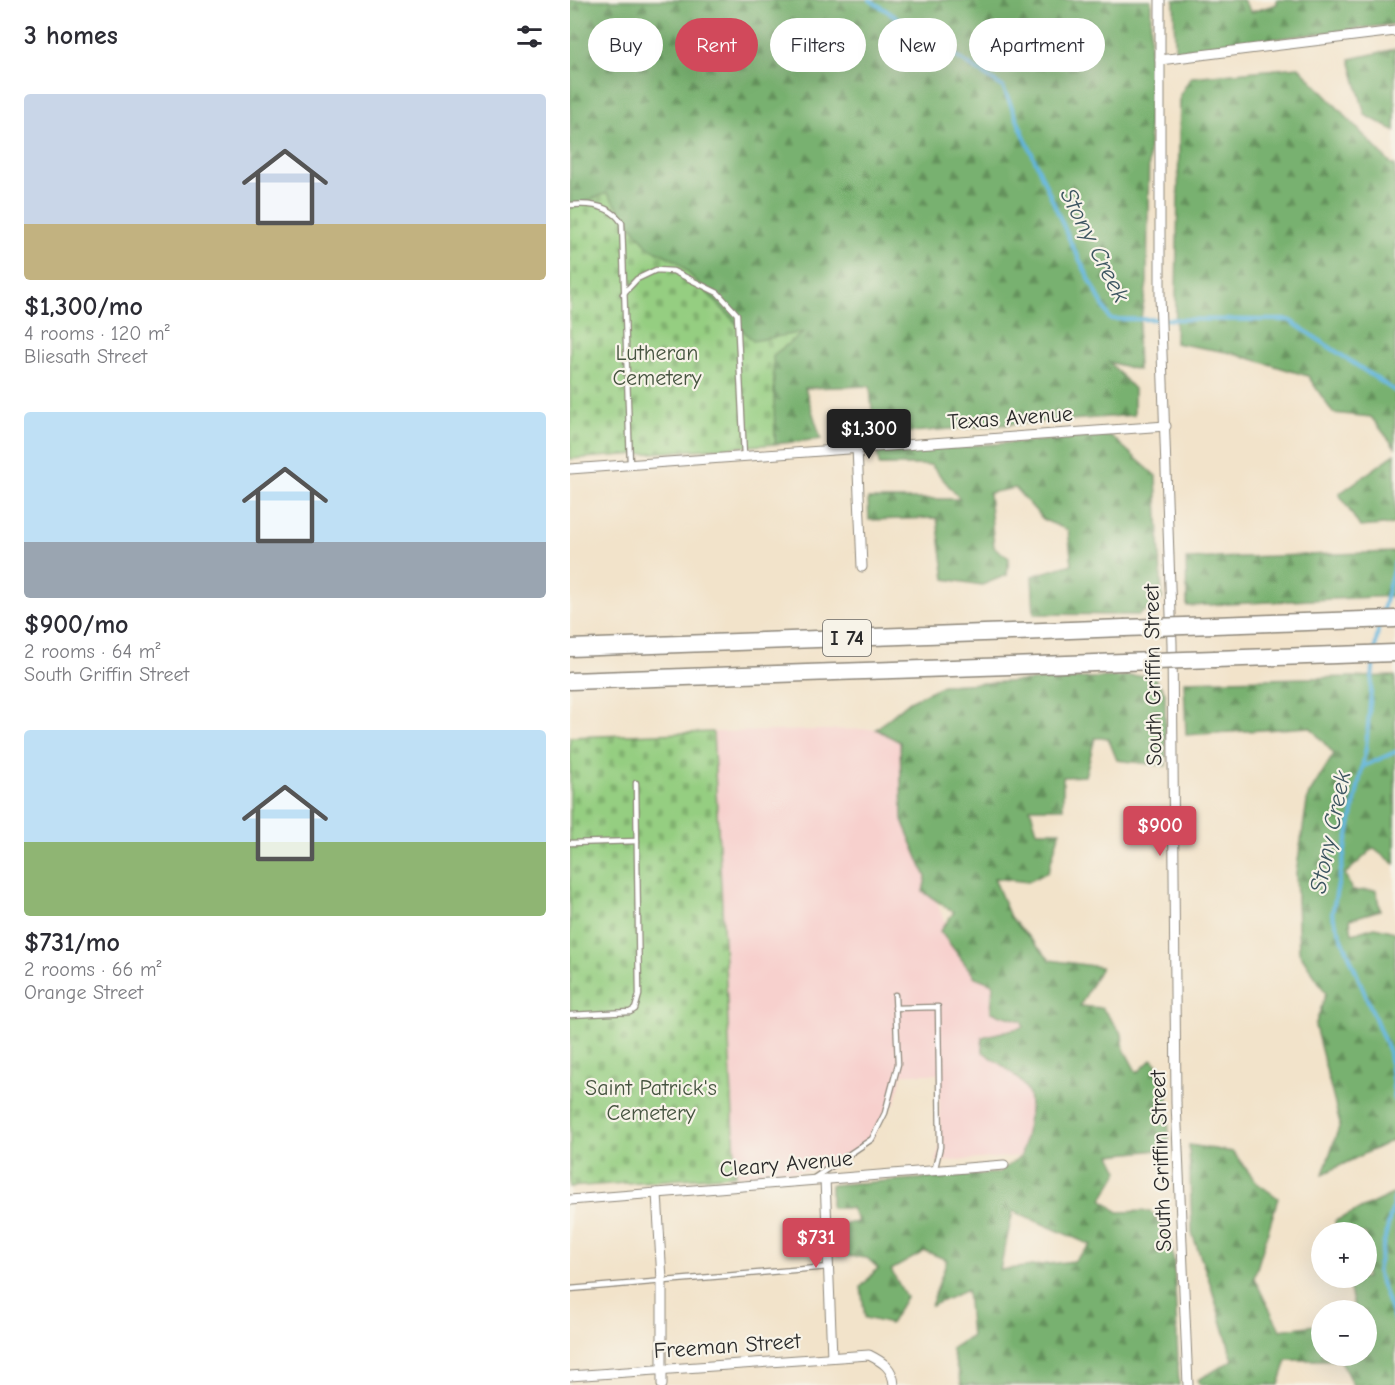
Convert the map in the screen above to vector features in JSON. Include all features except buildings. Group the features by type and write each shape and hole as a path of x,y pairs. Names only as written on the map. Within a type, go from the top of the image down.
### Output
{"highway":[{"name":"I 74","path":"570,648 1395,619"},
{"path":"570,642 644,645"},
{"name":"I 74","path":"570,681 1395,653"}],"street":[{"name":"South Griffin Street","path":"1160,0 1161,327 1172,644 1176,1103 1188,1385"},
{"path":"1160,60 1395,31"},
{"name":"Texas Avenue","path":"570,469 1166,426"},
{"path":"857,447 862,567"},
{"name":"Cleary Avenue","path":"570,1200 1004,1165"},
{"path":"825,1179 832,1357"},
{"path":"657,1194 662,1280 662,1385"},
{"name":"Freeman Street","path":"570,1376 869,1355 885,1363 894,1378 894,1385"}],"lane":[{"path":"570,205 601,206 616,213 622,223 630,466"},
{"path":"623,294 637,279 656,270 673,271 718,293 737,314 744,456"},
{"path":"570,1015 619,1014 635,1009 640,982 636,783"},
{"path":"570,843 637,842"},
{"path":"811,1180 872,1139 877,1131 885,1113 898,1064 895,994"},
{"path":"896,1008 938,1007 940,1147 934,1172"},
{"path":"570,1289 829,1267"}],"shaded area":[{"path":"876,729 900,742 902,820 944,920 1022,1021 1033,1102 1021,1156 936,1162 940,1147 939,1074 902,1074 896,1101 885,1113 872,1139 828,1169 736,1175 713,732"}],"green space":[{"path":"570,0 1151,0 1147,283 1137,341 1138,370 1109,362 1134,389 1134,415 874,435 870,386 805,388 821,439 775,444 773,355 803,333 753,341 677,261 648,247 607,194 570,208"},
{"path":"1174,0 1243,0 1251,12 1277,4 1277,0 1395,0 1395,24 1175,51"},
{"path":"1395,49 1395,131 1365,115 1350,59"},
{"path":"1299,67 1392,165 1395,165 1395,447 1371,417 1333,413 1308,376 1232,353 1175,343 1180,95 1191,77"},
{"name":"Lutheran Cemetery","path":"607,193 648,247 677,261 753,341 804,332 773,355 775,444 570,459 570,208"},
{"path":"1111,436 1156,476 1162,599 1139,615 1034,614 1032,576 1072,564 1068,530 1044,520 1015,488 989,493 994,547 1009,558 1007,575 982,585 945,579 937,518 869,520 868,499 960,499 931,465 879,465 877,452"},
{"path":"1395,454 1395,524 1360,527 1339,494"},
{"path":"1395,552 1395,596 1187,606 1186,559"},
{"path":"1152,675 1165,692 1166,766 1117,760 1108,738 1095,738 1085,776 1063,777 1063,808 1030,808 1037,831 1060,831 1048,872 1028,882 994,878 1010,917 1050,960 1101,967 1080,1006 1102,1008 1122,1034 1124,1049 1137,1073 1152,1059 1167,1074 1169,1140 1158,1150 1111,1155 1119,1171 1102,1199 1118,1212 1150,1211 1169,1232 1174,1263 1179,1385 962,1385 951,1348 971,1337 967,1290 931,1306 947,1260 925,1251 891,1270 906,1297 890,1324 865,1318 861,1287 878,1268 867,1258 837,1255 835,1225 858,1222 851,1208 831,1208 831,1185 998,1173 1021,1156 1029,1118 1029,1094 1024,1085 983,1052 982,1037 1023,1027 1022,1021 991,1012 993,984 975,977 940,931 954,912 923,892 926,877 902,820 900,742 876,729 910,701 943,685","holes":["1013,1211 1091,1245 1074,1261 1000,1270"]},
{"path":"1395,676 1395,864 1374,848 1345,874 1352,891 1376,890 1380,910 1350,919 1352,934 1375,927 1395,932 1395,1139 1323,1174 1340,1124 1315,1026 1326,993 1299,952 1296,873 1308,796 1334,754 1310,727 1186,735 1184,681"},
{"name":"Saint Patrick's Cemetery","path":"713,732 736,1175 570,1187 570,737"},
{"path":"1189,1145 1233,1152 1257,1183 1278,1198 1254,1278 1280,1330 1311,1325 1311,1360 1287,1360 1279,1385 1200,1385 1198,1380 1233,1360 1192,1233"},
{"path":"1395,1193 1395,1385 1353,1385 1343,1366 1377,1366 1377,1300 1352,1300 1349,1288 1377,1288 1377,1222 1335,1221"}],"waterway":[{"name":"Stony Creek","path":"870,0 1003,87 1071,243 1110,319 1289,320 1395,391"},
{"name":"Stony Creek","path":"1382,614 1395,562"},
{"name":"Stony Creek","path":"1375,649 1379,624"},
{"name":"Stony Creek","path":"1374,657 1366,748 1332,914 1389,1052 1395,1101"},
{"path":"1362,767 1395,752"},
{"name":"Stony Creek","path":"1395,1197 1377,1271 1395,1322"}]}
